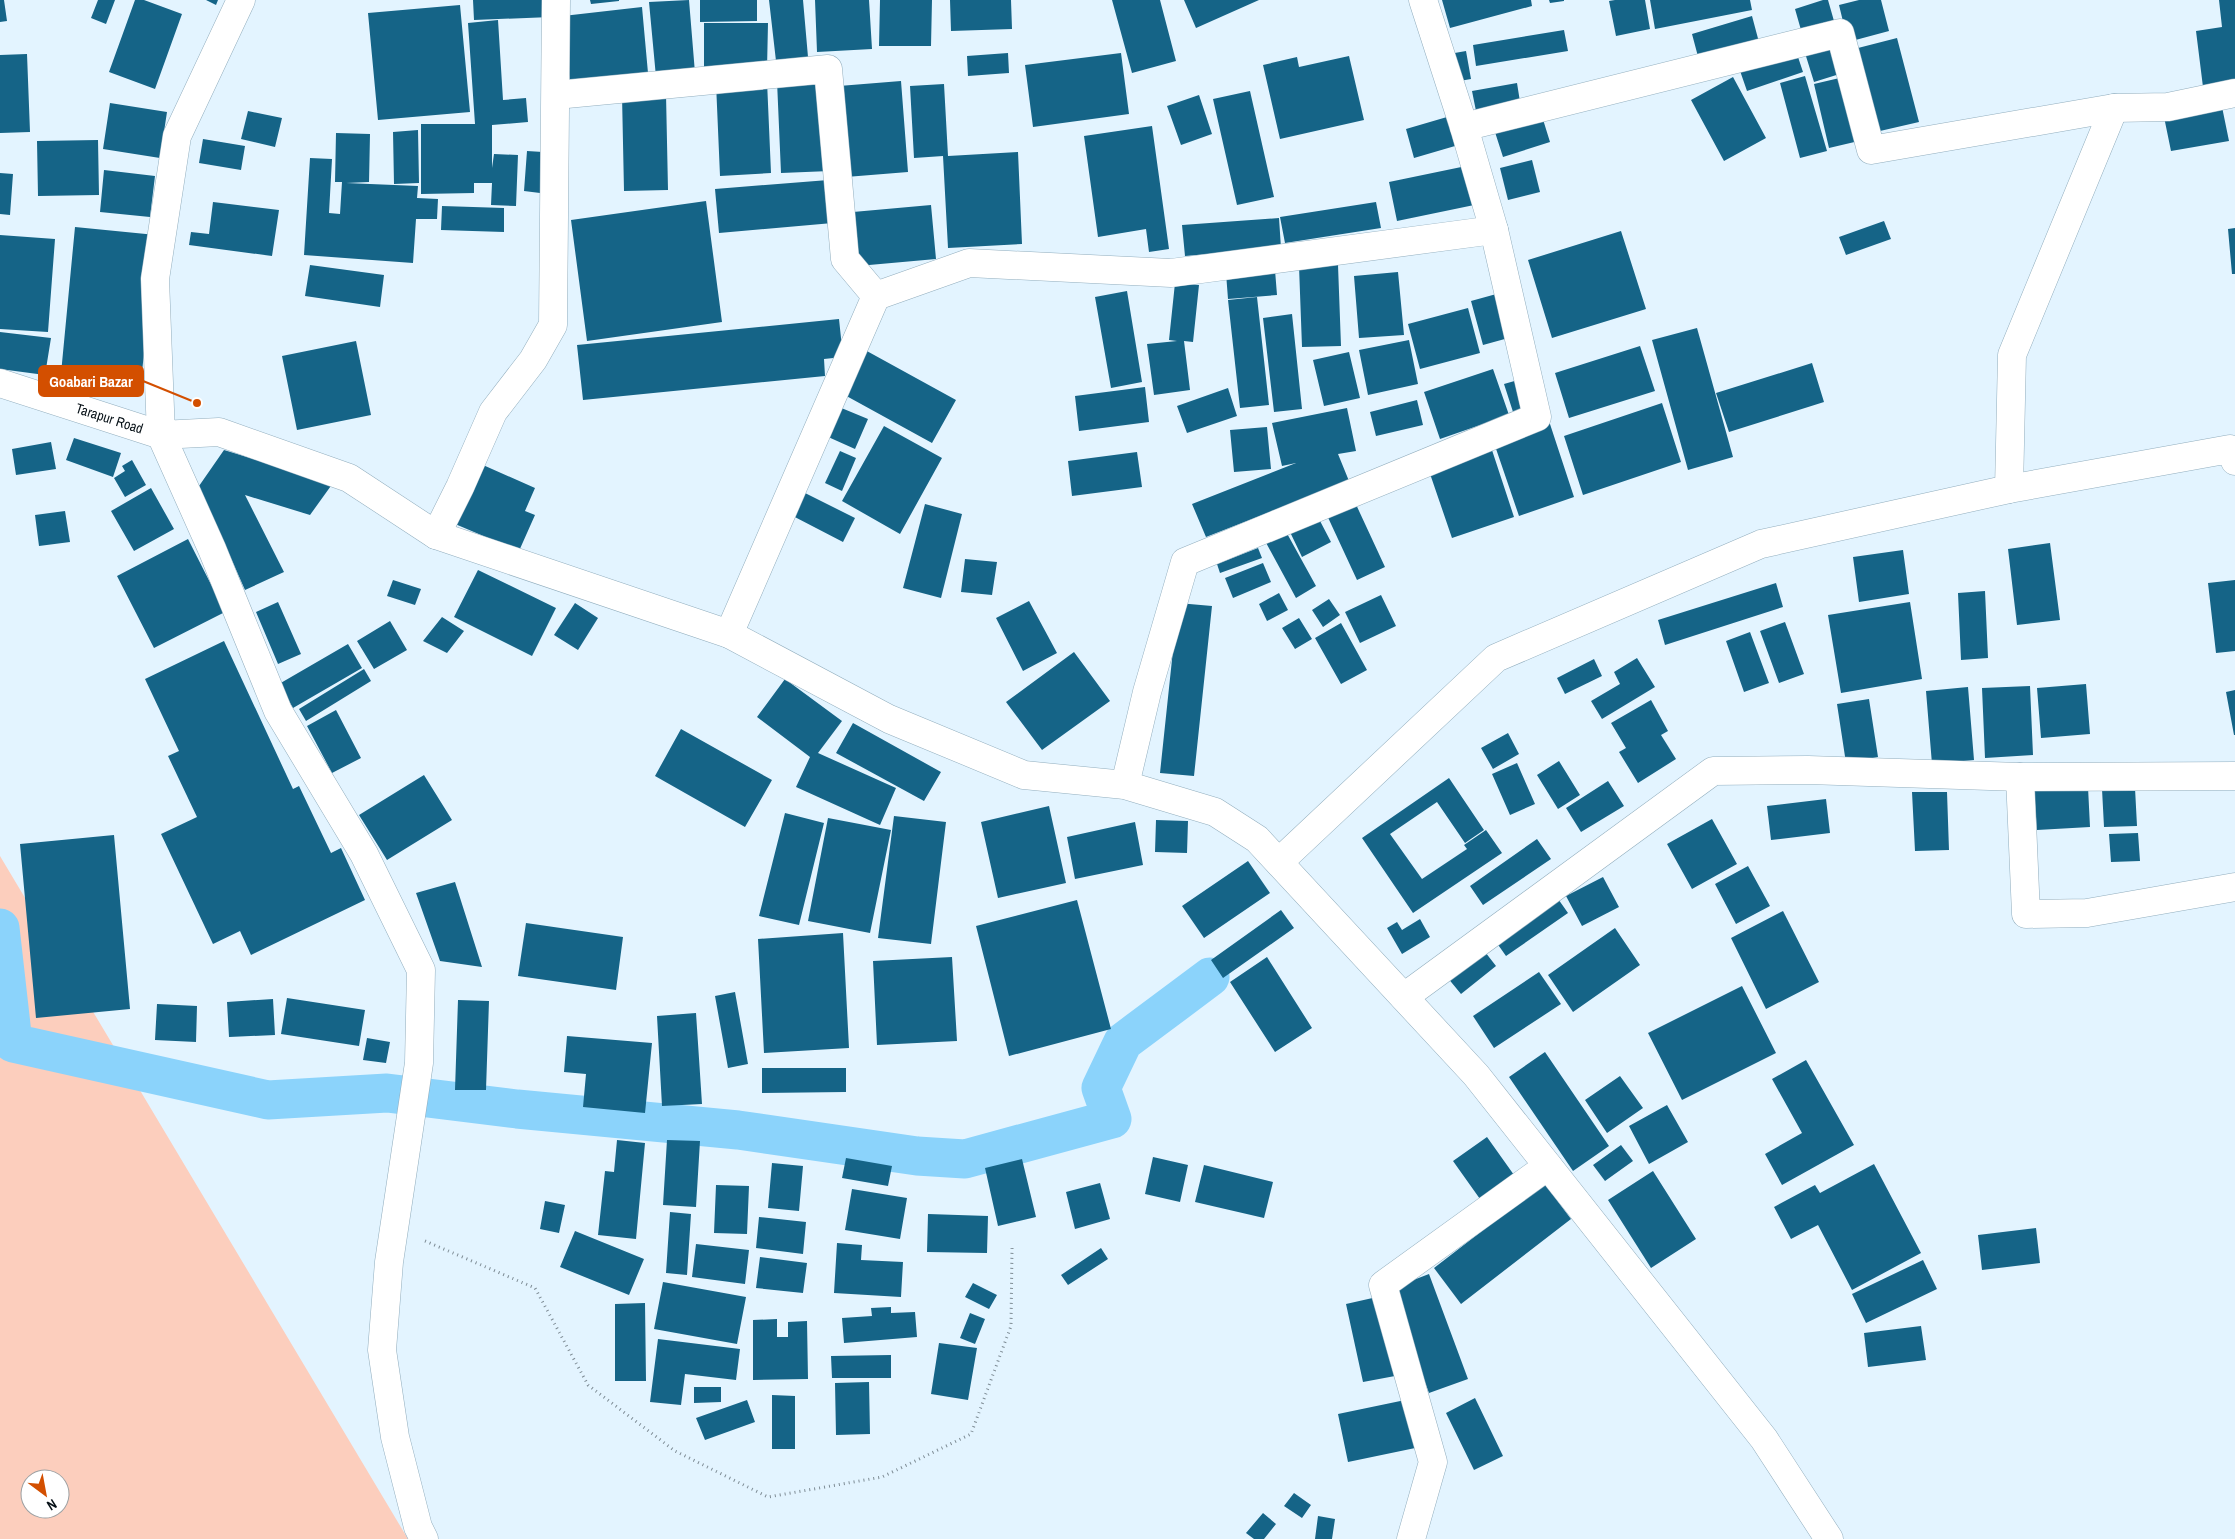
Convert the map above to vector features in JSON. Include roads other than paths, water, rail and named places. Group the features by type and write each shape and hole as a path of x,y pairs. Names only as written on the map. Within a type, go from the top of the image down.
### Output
{"street":[{"path":"241,0 177,136 155,279 161,435 212,549 278,710 364,854 421,970 419,1064 394,1228 382,1350 395,1437 418,1527 424,1539"},
{"path":"436,535 460,486 492,412 533,360 553,325 556,0"},
{"path":"1125,785 1147,692 1185,562 1537,417 1494,230 1464,127 1423,0"},
{"path":"1464,127 1840,33 1871,150 2114,108 2168,106 2235,93"},
{"path":"556,95 828,69 845,259 876,296"},
{"path":"2009,489 2012,355 2114,108"},
{"path":"729,634 876,296 969,263 1171,273 1494,230"},
{"name":"Tarapur Road","path":"0,384 161,435"},
{"path":"161,435 219,432 348,478 436,535 729,634 889,719 1024,775 1125,785 1215,812 1257,839 1476,1075 1764,1439 1829,1539"},
{"path":"1279,862 1496,658 1760,544 2009,489 2230,449 2235,461"},
{"path":"1404,997 1713,771 1808,770 2020,777 2235,776"},
{"path":"2020,777 2026,914 2087,913 2235,887"},
{"path":"1411,1539 1433,1462 1383,1285 1548,1166"}],"waterway":[{"path":"0,928 13,1043 268,1100 387,1093 517,1109 738,1130 917,1156 965,1159 1112,1119 1101,1088 1123,1042 1210,977"}],"place":[{"name":"Goabari Bazar","path":"197,403"}]}
